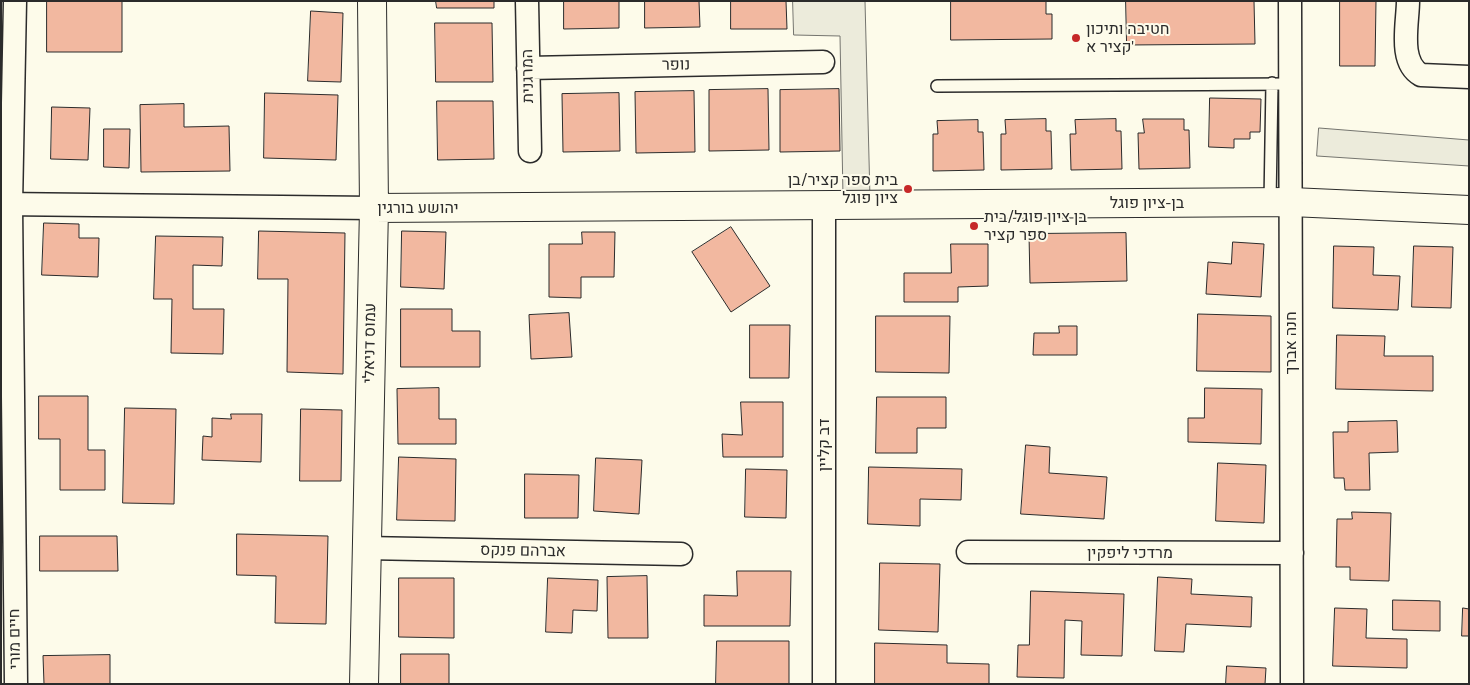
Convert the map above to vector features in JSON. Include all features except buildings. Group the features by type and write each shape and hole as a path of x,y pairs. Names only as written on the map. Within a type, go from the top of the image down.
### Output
{"street":[{"name":"חיים מורי","path":"15,1 6,205 16,684"},
{"name":"עמוס דניאלי","path":"364,684 365,548 374,208 372,1"},
{"name":"המרגנית","path":"527,1 530,151"},
{"name":"חנה אברך","path":"1290,1 1281,83 1280,202 1292,553 1292,684"},
{"path":"1408,1 1407,54 1416,72 1421,76 1469,77"},
{"name":"נופר","path":"528,68 823,62"},
{"name":"בן-ציון פוגל","path":"824,206 1280,202 1469,210"},
{"name":"יהושע בורגין","path":"6,205 374,208 824,206"},
{"name":"דב קליין","path":"824,206 824,684"},
{"name":"אברהם פנקס","path":"365,548 681,554"},
{"name":"מרדכי ליפקין","path":"968,552 1292,553"}],"lane":[{"path":"937,86 1281,83"}],"shaded area":[{"path":"793,1 865,1 870,198 843,197 840,36 794,35"},
{"path":"1319,128 1469,140 1469,166 1317,156"}],"place":[{"name":"חטיבה ותיכון קציר א'","path":"1076,38"},
{"name":"בית ספר קציר/בן ציון פוגל","path":"908,189"},
{"name":"בן ציון פוגל/בית ספר קציר","path":"974,226"}]}
